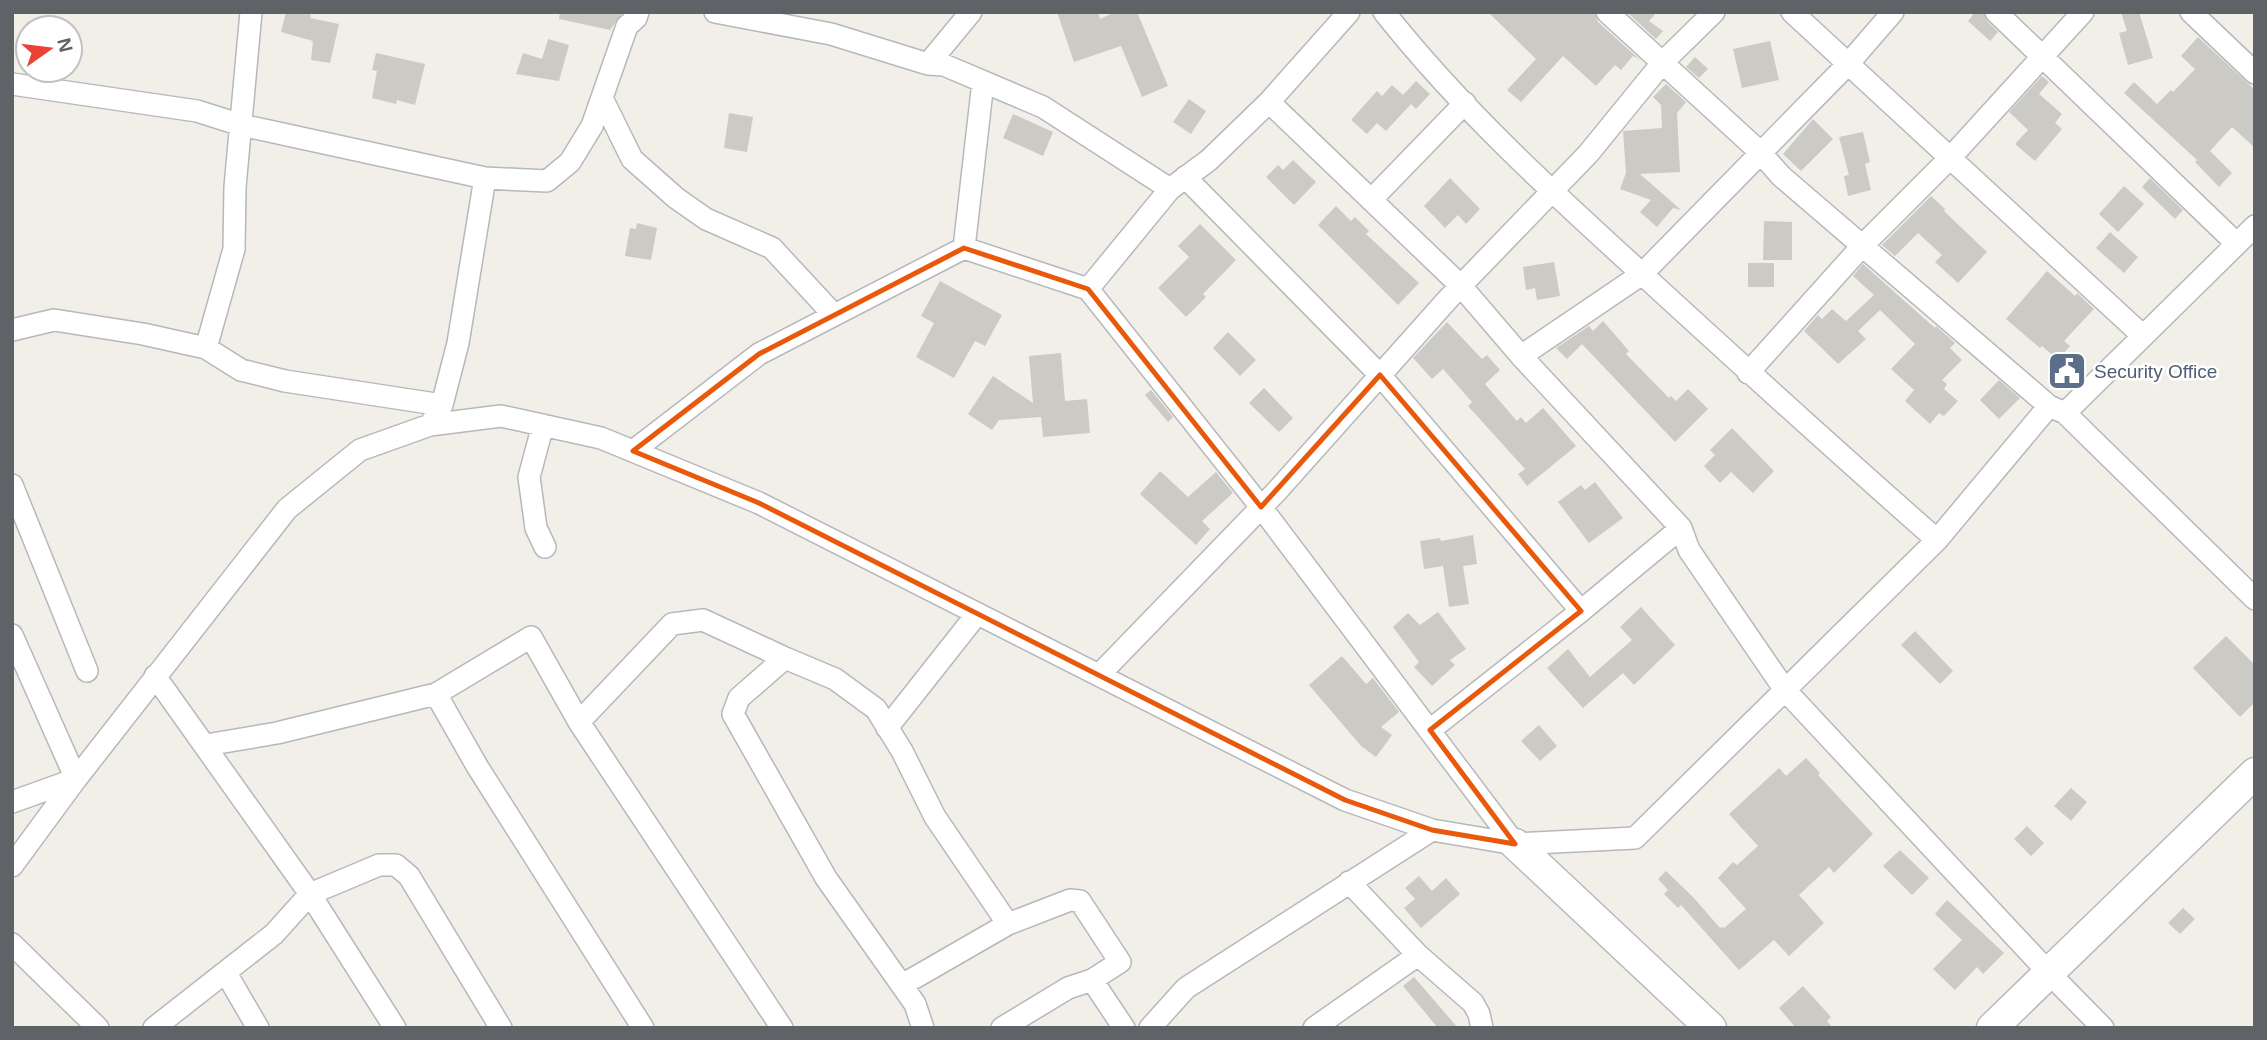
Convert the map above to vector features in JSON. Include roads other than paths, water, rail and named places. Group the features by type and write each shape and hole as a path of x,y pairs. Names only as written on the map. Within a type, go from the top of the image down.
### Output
{"street":[{"path":"206,348 234,249 235,187 251,12"},
{"path":"12,84 197,111 241,125 485,178 547,181 570,162 592,126 627,26 636,18 638,12"},
{"path":"715,12 831,34 928,64 944,65 1044,107 1178,183 1380,375 1581,611"},
{"path":"928,64 971,12"},
{"path":"1088,289 1178,183 1209,160 1269,102 1349,12"},
{"path":"1384,12 1416,52 1552,192 1748,373 1937,540"},
{"path":"1607,12 1760,152 1782,176 2057,410 2255,599"},
{"path":"1099,676 1261,507 1461,286 1588,154 1662,62 1714,12"},
{"path":"1792,12 2143,336"},
{"path":"1521,356 1642,274 1848,64 1893,12"},
{"path":"1996,12 2237,244"},
{"path":"1748,373 1863,245 1951,157 2083,12"},
{"path":"2191,12 2255,73"},
{"path":"964,248 984,82"},
{"path":"602,98 632,159 676,198 706,219 772,248 834,315"},
{"path":"1269,102 1461,286 1521,356 1681,528 1689,550 1785,690 2049,974 2103,1028"},
{"path":"1371,200 1465,103"},
{"path":"430,425 442,405 458,343 485,178"},
{"path":"12,866 75,779 287,509 360,450 430,425 501,416 601,438 759,503 1345,800 1432,830 1515,844 1634,838 1937,540 2057,410 2143,336 2255,226"},
{"path":"633,451 759,354 964,248 1088,289 1261,507 1515,844 1711,1028"},
{"path":"12,330 54,320 143,334 206,348 241,370 285,381 442,405"},
{"path":"543,425 529,477 536,528 545,547"},
{"path":"12,485 87,671"},
{"path":"1430,730 1681,528"},
{"path":"887,728 977,614"},
{"path":"579,722 672,624 703,620 835,678 876,709 935,817 1008,924"},
{"path":"12,635 75,779"},
{"path":"206,745 277,733 436,694 531,637 579,722 782,1028"},
{"path":"785,658 739,698 733,714 826,878 915,1004 923,1028"},
{"path":"155,676 310,894 395,1028"},
{"path":"436,694 477,766 643,1028"},
{"path":"1993,1028 2255,773"},
{"path":"12,803 75,779"},
{"path":"1150,1028 1186,988 1432,830"},
{"path":"154,1028 274,934 310,894 379,865 397,865 409,876 501,1028"},
{"path":"1349,882 1418,955 1473,1003 1482,1028"},
{"path":"902,985 1008,924 1070,900 1080,901 1119,962 1091,980 1068,988 1002,1028"},
{"path":"12,944 98,1028"},
{"path":"1314,1028 1418,955"},
{"path":"226,974 258,1028"},
{"path":"1091,980 1124,1028"}],"place":[{"name":"Security Office","path":"2067,371"}]}
